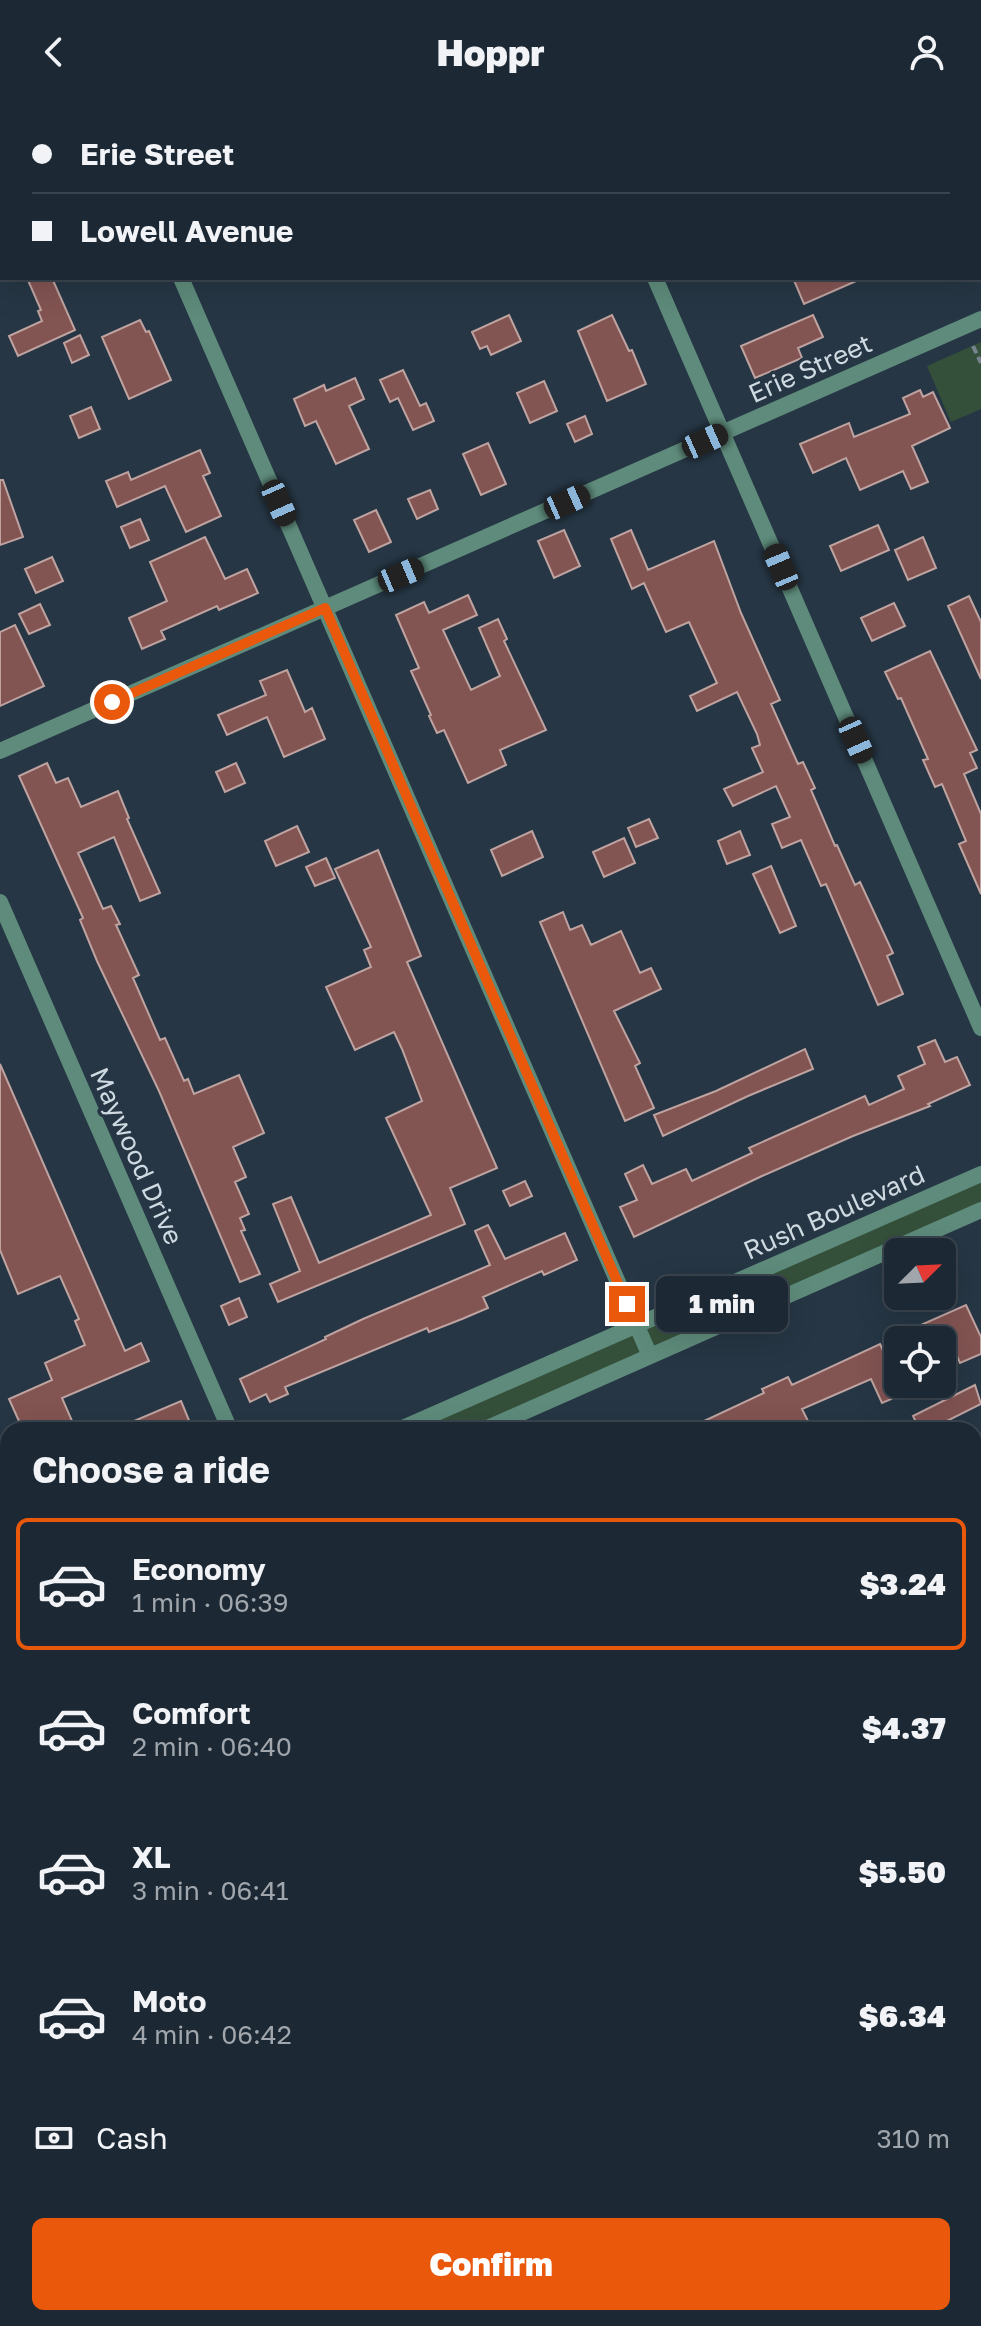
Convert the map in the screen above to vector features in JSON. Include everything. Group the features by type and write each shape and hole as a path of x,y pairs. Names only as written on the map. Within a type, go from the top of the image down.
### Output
{"street":[{"path":"182,280 650,1356"},
{"path":"656,280 981,1028"},
{"name":"Erie Street","path":"0,751 981,319"},
{"name":"Maywood Drive","path":"0,902 227,1422"},
{"name":"Rush Boulevard","path":"416,1422 981,1174"},
{"path":"501,1422 981,1210"}],"path":[{"path":"973,346 981,363"}],"green space":[{"path":"981,342 981,409 951,422 927,366"},
{"path":"981,1174 981,1210 918,1238 884,1238 884,1253 501,1422 416,1422"}],"building":[{"path":"28,280 53,280 75,330 18,356 9,336 42,321 38,311 41,310"},
{"path":"794,280 858,280 804,304"},
{"path":"509,315 521,341 491,355 487,346 480,349 472,332"},
{"path":"612,315 629,351 632,350 646,384 607,401 578,331"},
{"path":"813,315 823,337 798,348 802,358 755,378 741,346"},
{"path":"140,320 146,332 149,331 171,380 129,399 102,337"},
{"path":"80,335 89,355 72,363 64,343"},
{"path":"403,370 420,406 426,403 434,421 413,430 398,398 390,402 380,380"},
{"path":"355,378 364,399 349,406 369,449 336,464 316,421 305,426 294,399 324,385 326,391"},
{"path":"544,381 557,411 530,423 517,393"},
{"path":"920,390 923,397 933,392 950,428 912,446 928,482 911,489 903,471 860,490 846,458 813,473 800,444 849,423 854,437 910,414 903,398"},
{"path":"91,407 100,429 79,438 70,416"},
{"path":"585,416 592,434 575,442 567,424"},
{"path":"488,443 506,484 481,495 463,454"},
{"path":"200,450 210,473 203,476 221,516 186,532 165,486 117,507 106,481 128,472 131,480"},
{"path":"0,480 3,480 23,537 0,545"},
{"path":"430,490 438,509 417,519 408,499"},
{"path":"376,510 391,542 369,552 354,520"},
{"path":"140,519 149,540 130,548 121,527"},
{"path":"878,525 889,550 841,571 830,546"},
{"path":"564,530 580,566 554,578 538,541"},
{"path":"631,530 648,570 714,541 741,613 780,700 771,704 798,764 803,762 815,788 811,790 835,846 855,885 860,882 893,953 887,956 903,994 878,1005 826,884 821,886 801,840 782,848 772,824 790,817 776,786 733,806 724,789 763,772 752,748 760,745 757,734 737,692 697,711 690,696 717,683 689,622 666,632 644,583 632,589 611,539"},
{"path":"205,537 225,579 247,569 258,593 219,610 217,606 161,631 165,639 142,649 129,618 167,601 150,562"},
{"path":"923,537 936,568 908,580 895,550"},
{"path":"52,557 63,581 36,593 25,569"},
{"path":"468,595 477,615 443,630 471,690 500,676 479,628 498,619 507,639 504,641 546,730 500,750 506,765 468,783 444,730 437,733 429,716 411,671 419,668 396,615 424,602 429,613"},
{"path":"969,596 981,622 981,679 948,606"},
{"path":"894,603 905,626 872,641 861,618"},
{"path":"40,604 50,625 29,634 19,614"},
{"path":"15,625 44,686 0,706 0,632"},
{"path":"930,651 977,750 970,753 977,768 964,774 981,814 981,894 959,844 966,841 942,784 935,787 923,760 928,759 901,698 898,699 885,672"},
{"path":"287,670 305,712 312,708 325,739 284,757 267,717 227,735 218,715 266,695 260,681"},
{"path":"47,763 56,783 68,778 81,807 118,791 160,893 140,901 114,837 78,853 103,909 111,906 120,924 116,925 139,975 133,978 160,1040 165,1038 184,1081 188,1079 194,1094 239,1075 264,1133 233,1147 246,1177 235,1182 249,1214 240,1218 245,1230 241,1231 260,1274 240,1282 159,1091 97,961 80,920 83,918 19,776"},
{"path":"236,763 245,783 225,792 216,772"},
{"path":"649,819 658,838 636,847 628,828"},
{"path":"297,826 309,852 276,866 265,841"},
{"path":"532,831 543,857 502,876 491,850"},
{"path":"740,831 750,855 727,864 718,841"},
{"path":"624,838 635,863 604,877 593,852"},
{"path":"378,850 421,956 407,962 497,1168 450,1188 465,1224 278,1302 270,1284 300,1271 273,1204 291,1197 319,1263 431,1215 386,1118 422,1101 402,1049 394,1032 355,1050 326,987 371,967 364,950 371,947 335,869"},
{"path":"326,858 335,878 315,886 306,867"},
{"path":"771,866 796,926 780,933 753,874"},
{"path":"563,912 570,930 582,925 591,945 621,931 640,973 651,968 661,989 614,1011 640,1063 635,1066 654,1108 625,1121 540,922"},
{"path":"935,1040 945,1062 957,1057 970,1085 928,1104 930,1106 762,1176 634,1237 620,1207 637,1200 625,1174 643,1165 652,1184 686,1169 692,1181 752,1153 749,1148 865,1096 869,1105 904,1089 898,1076 925,1064 918,1047"},
{"path":"805,1049 813,1069 663,1136 654,1115 716,1091"},
{"path":"0,1064 125,1351 141,1343 149,1361 62,1398 72,1422 19,1422 9,1399 52,1380 45,1363 85,1345 75,1321 79,1319 60,1276 18,1294 0,1250"},
{"path":"525,1181 532,1196 510,1206 503,1191"},
{"path":"488,1225 505,1259 565,1233 577,1260 544,1275 542,1271 483,1297 488,1308 429,1332 427,1328 285,1387 288,1394 270,1402 266,1394 250,1402 240,1379 363,1319 490,1265 475,1231"},
{"path":"239,1298 247,1317 229,1325 221,1306"},
{"path":"966,1305 981,1337 981,1354 960,1363 956,1354 956,1326 919,1326"},
{"path":"880,1344 884,1353 884,1398 894,1398 882,1403 871,1379 802,1409 808,1422 702,1422 764,1393 762,1389 788,1377 792,1385"},
{"path":"975,1385 981,1404 945,1422 916,1422 913,1416 949,1398 956,1398 956,1394"},
{"path":"181,1401 190,1422 132,1422"}],"route":[{"path":"112,702 325,608 627,1304"}]}
